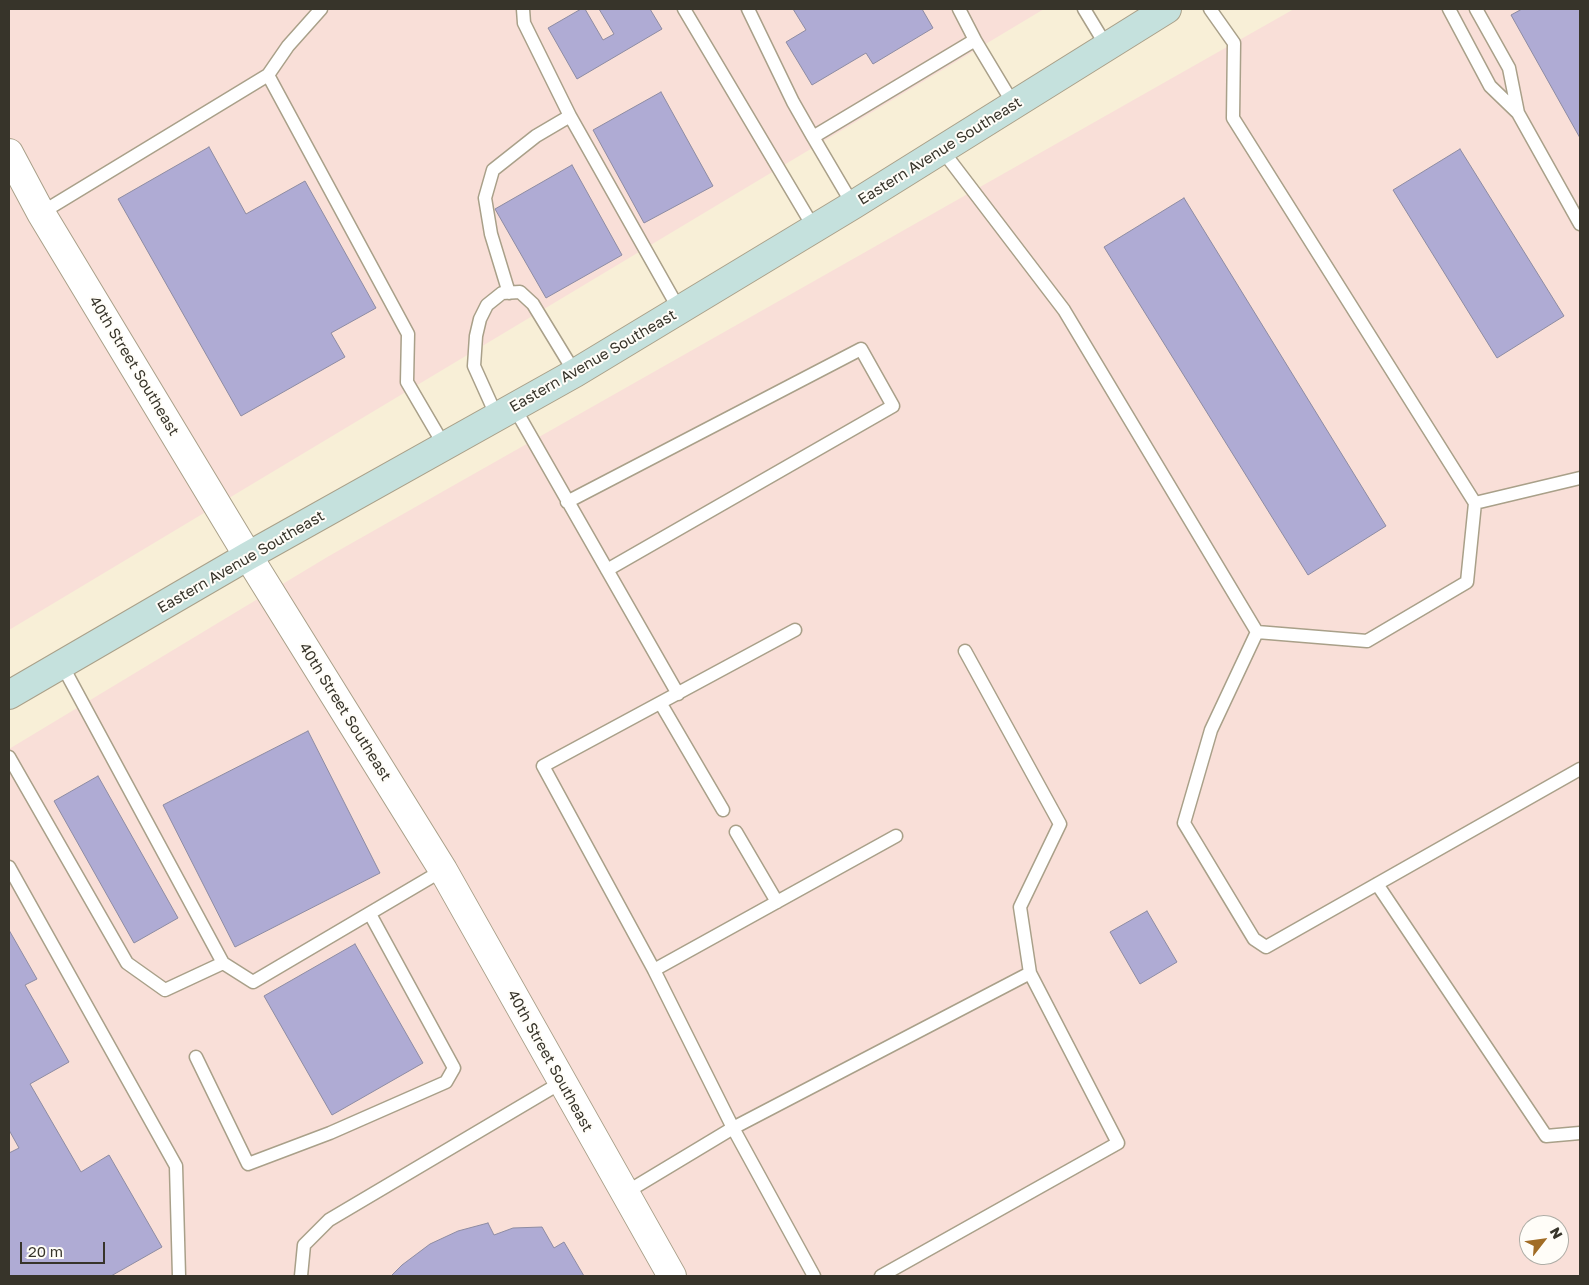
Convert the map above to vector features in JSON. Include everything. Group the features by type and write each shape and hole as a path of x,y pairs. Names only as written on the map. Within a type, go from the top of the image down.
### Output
{"main road":[{"name":"Eastern Avenue Southeast","path":"9,696 248,556 445,447 680,311 1107,46 1140,16 1167,9"}],"street":[{"name":"40th Street Southeast","path":"9,153 41,213 248,556 443,870 672,1276"}],"lane":[{"path":"41,213 268,75 288,46 321,9"},
{"path":"523,9 524,23 570,116 680,311"},
{"path":"684,9 814,228"},
{"path":"748,9 793,102 853,205"},
{"path":"958,9 1014,105"},
{"path":"1084,9 1107,46"},
{"path":"1210,9 1234,43 1233,118 1475,503 1468,582 1367,641 1257,632"},
{"path":"1449,9 1490,86 1518,113 1580,224"},
{"path":"1476,9 1509,68 1518,113"},
{"path":"813,137 975,40"},
{"path":"268,75 408,334 407,382 445,447"},
{"path":"508,293 491,234 485,198 493,170 536,136 570,116"},
{"path":"942,150 1064,310 1257,632"},
{"path":"575,373 533,304 520,292 502,293 487,305 480,319 476,336 474,366 567,502 678,694"},
{"path":"567,502 861,349 893,406 607,570"},
{"path":"1475,503 1580,478"},
{"path":"795,630 661,704 542,766 654,970 733,1128 814,1276"},
{"path":"1257,632 1211,730 1184,823 1254,938 1266,947 1580,769"},
{"path":"881,1276 1118,1143 1030,974 1020,907 1060,824 965,651"},
{"path":"62,665 223,963 254,982 443,870"},
{"path":"661,704 723,810"},
{"path":"9,757 127,963 166,990 223,963"},
{"path":"736,832 777,902"},
{"path":"654,970 896,836"},
{"path":"9,867 176,1166 179,1276"},
{"path":"1377,884 1546,1136 1580,1133"},
{"path":"196,1057 248,1164 330,1133 446,1082 454,1068 370,914"},
{"path":"624,1193 733,1128 1030,974"},
{"path":"302,1276 304,1245 329,1220 562,1082"}],"shaded area":[{"path":"9,9 1044,9 9,630"},
{"path":"1294,9 1580,9 1580,1276 9,1276 9,749 329,556"}],"building":[{"path":"581,9 585,9 603,40 614,34 599,9 650,9 662,29 577,79 548,28"},
{"path":"793,9 922,9 933,28 873,64 866,53 812,85 786,42 806,30"},
{"path":"1522,9 1580,9 1580,138 1511,15"},
{"path":"661,92 713,186 644,223 593,130"},
{"path":"209,147 246,214 305,181 376,308 331,333 345,357 241,416 118,199"},
{"path":"1460,149 1564,316 1497,358 1393,190"},
{"path":"572,165 622,255 546,298 495,209"},
{"path":"1184,198 1386,526 1308,575 1104,247"},
{"path":"308,731 380,873 235,947 163,805"},
{"path":"98,776 178,918 134,943 54,801"},
{"path":"1147,911 1177,962 1140,984 1110,932"},
{"path":"9,930 37,979 25,985 69,1062 30,1084 81,1172 109,1155 162,1247 111,1276 9,1276 9,1153 19,1148 9,1130"},
{"path":"355,944 423,1063 332,1115 264,996"},
{"path":"488,1223 494,1235 513,1228 542,1227 554,1248 564,1242 584,1276 391,1276 402,1265 430,1244 458,1231"}]}
